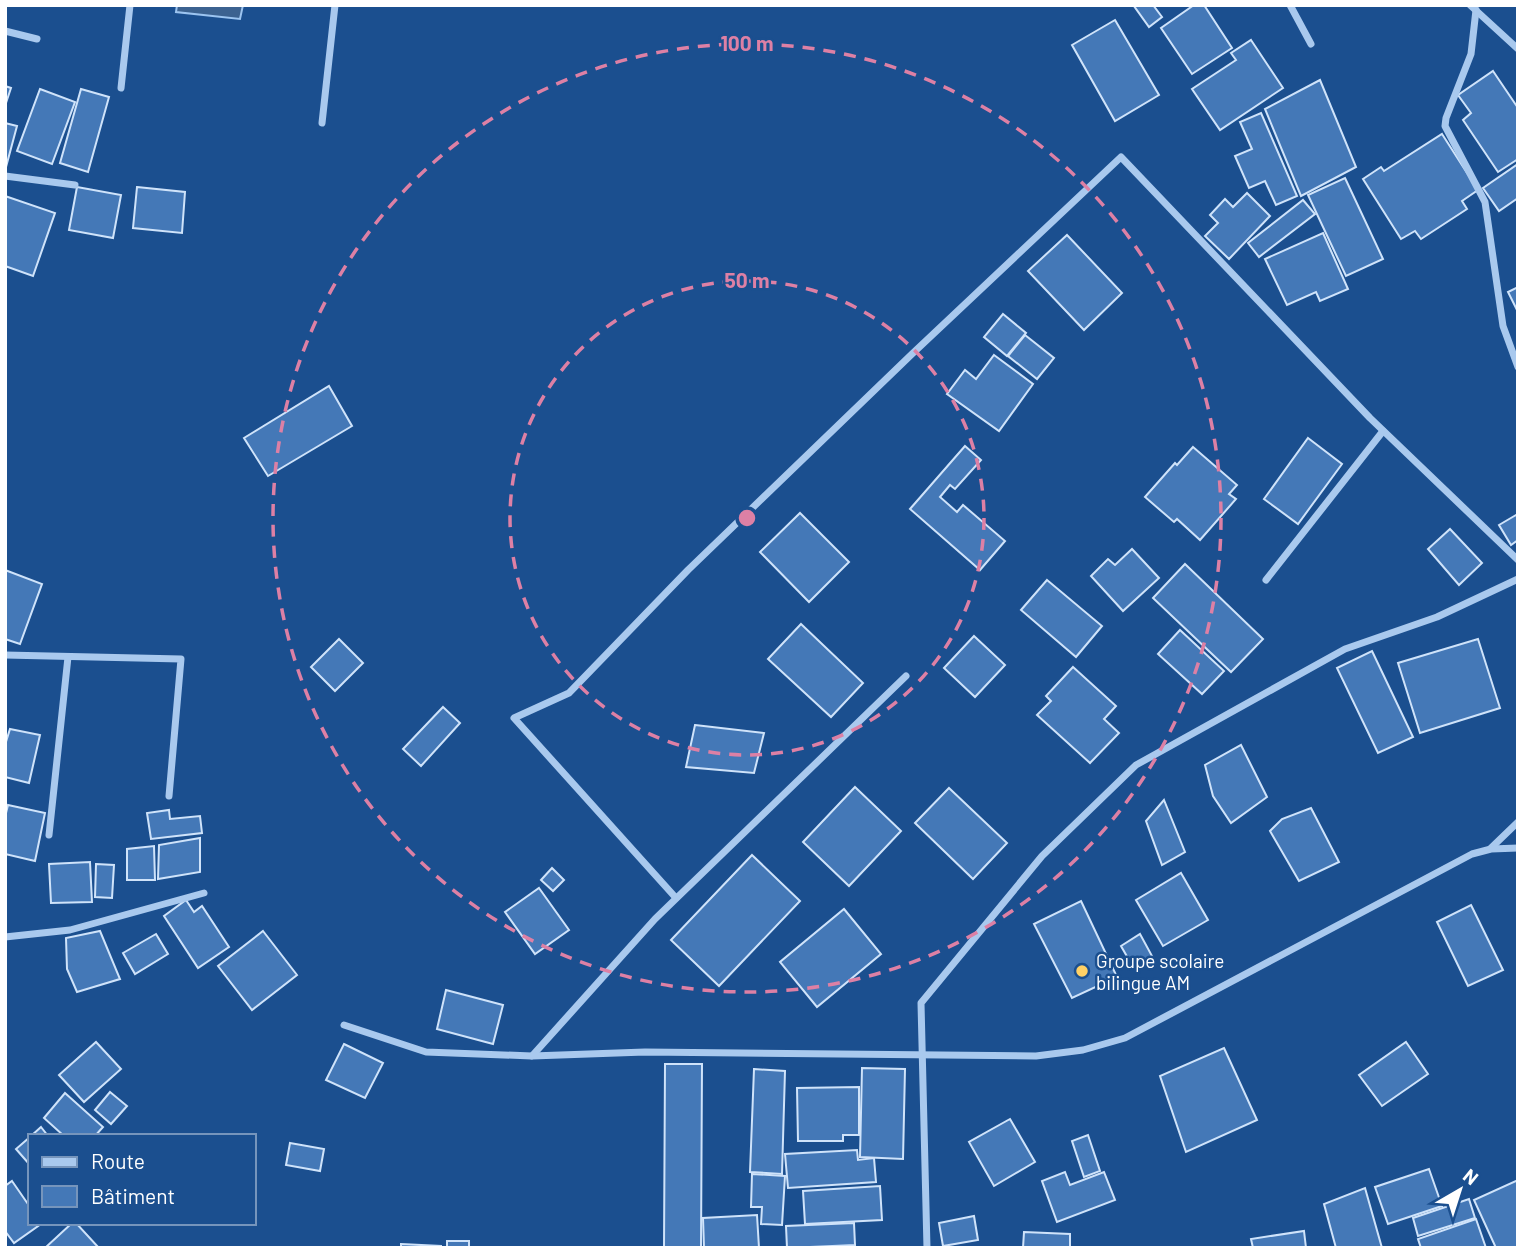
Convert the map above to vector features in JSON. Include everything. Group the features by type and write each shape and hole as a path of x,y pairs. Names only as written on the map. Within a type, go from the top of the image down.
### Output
{"street":[{"path":"121,88 130,5"},
{"path":"322,123 335,5"},
{"path":"1290,5 1311,44"},
{"path":"1473,8 1515,47 1518,37"},
{"path":"1473,8 1471,54 1445,126 1485,202 1503,327 1518,366"},
{"path":"5,31 37,39"},
{"path":"676,898 514,718 569,693 688,570 1121,157 1383,431 1518,560"},
{"path":"5,176 75,185"},
{"path":"1266,580 1383,431"},
{"path":"927,1248 922,1003 1042,856 1136,765 1345,649 1437,617 1518,579"},
{"path":"5,656 181,659 169,796"},
{"path":"49,835 68,657"},
{"path":"532,1056 654,919 906,676"},
{"path":"1491,849 1518,822"},
{"path":"344,1025 426,1052 532,1056 645,1052 1036,1056 1083,1050 1125,1038 1472,853 1518,848"},
{"path":"5,937 70,930 204,893"}],"water":[{"path":"177,5 243,5 240,19 176,12"}],"building":[{"path":"1135,5 1153,5 1162,17 1149,27"},
{"path":"1194,5 1204,5 1232,48 1192,74 1161,28"},
{"path":"1115,20 1159,95 1115,121 1072,45"},
{"path":"1251,40 1283,88 1220,130 1192,89 1236,60 1231,53"},
{"path":"1493,71 1518,108 1518,159 1498,172 1463,120 1471,113 1458,95"},
{"path":"1320,80 1356,167 1301,196 1265,109"},
{"path":"5,86 11,88 5,106"},
{"path":"40,89 75,102 52,164 17,151"},
{"path":"81,89 109,97 88,172 60,163"},
{"path":"1261,113 1297,196 1276,205 1265,181 1249,188 1235,156 1252,149 1240,122"},
{"path":"5,123 17,126 6,167 5,166"},
{"path":"1442,134 1478,190 1462,201 1467,209 1421,239 1415,231 1401,239 1363,179 1381,167 1384,171"},
{"path":"1518,164 1518,198 1499,211 1483,188"},
{"path":"1345,178 1383,259 1346,276 1308,195"},
{"path":"77,187 121,195 113,238 69,230"},
{"path":"137,187 185,192 182,233 133,228"},
{"path":"1247,193 1270,216 1229,259 1205,236 1218,223 1210,215 1225,199 1233,207"},
{"path":"5,196 55,213 33,276 5,266"},
{"path":"1303,200 1315,214 1259,257 1248,243"},
{"path":"1323,233 1348,289 1320,301 1316,292 1287,305 1265,259"},
{"path":"1067,235 1122,293 1084,330 1028,271"},
{"path":"1518,287 1518,312 1508,292"},
{"path":"1003,314 1026,333 1007,356 984,337"},
{"path":"1025,335 1054,358 1037,379 1008,356"},
{"path":"994,355 1033,384 999,431 947,394 965,370 976,379"},
{"path":"329,386 352,426 268,476 244,438"},
{"path":"1308,438 1342,464 1298,524 1264,499"},
{"path":"965,446 981,460 955,489 950,485 940,497 957,512 963,505 1005,541 980,570 910,509"},
{"path":"1193,447 1237,485 1229,494 1236,499 1200,540 1177,519 1174,522 1145,497"},
{"path":"800,513 849,562 809,602 760,552"},
{"path":"1516,515 1518,540 1511,545 1499,525"},
{"path":"1450,529 1482,563 1459,585 1428,549"},
{"path":"1132,549 1159,578 1123,611 1091,576 1108,559 1115,565"},
{"path":"1185,564 1263,639 1231,672 1153,598"},
{"path":"5,570 42,584 20,644 5,639"},
{"path":"1047,580 1102,626 1076,657 1021,610"},
{"path":"801,624 863,683 831,717 768,659"},
{"path":"1180,630 1224,671 1202,694 1158,654"},
{"path":"974,636 1005,665 975,697 944,668"},
{"path":"339,639 363,663 335,691 311,667"},
{"path":"1478,639 1500,708 1420,733 1398,663"},
{"path":"1372,651 1413,737 1378,753 1337,668"},
{"path":"1073,667 1116,706 1104,719 1119,733 1090,763 1037,715 1051,701 1046,696"},
{"path":"443,707 460,723 421,766 403,749"},
{"path":"695,725 764,733 754,773 686,767"},
{"path":"10,729 40,735 29,783 5,777 5,745"},
{"path":"1241,745 1267,797 1231,823 1213,796 1205,765"},
{"path":"855,787 901,831 849,886 803,842"},
{"path":"949,788 1007,843 973,879 915,823"},
{"path":"1164,800 1185,852 1162,865 1146,821"},
{"path":"8,805 45,813 35,861 5,854 5,817"},
{"path":"1311,808 1339,862 1299,881 1270,831 1282,819"},
{"path":"169,810 170,819 200,816 202,833 151,839 147,813"},
{"path":"200,838 200,872 158,879 159,845"},
{"path":"154,846 155,880 127,880 127,849"},
{"path":"752,855 800,901 719,986 671,940"},
{"path":"90,862 92,902 51,903 49,864"},
{"path":"96,864 114,865 112,898 95,897"},
{"path":"552,868 564,880 553,891 541,880"},
{"path":"1181,873 1208,920 1163,946 1136,900"},
{"path":"539,888 569,930 535,954 505,912"},
{"path":"186,900 194,912 202,906 229,947 198,968 164,916"},
{"path":"1081,901 1117,977 1072,998 1034,924"},
{"path":"1471,905 1503,970 1468,986 1437,922"},
{"path":"844,909 881,954 817,1007 780,962"},
{"path":"100,931 120,979 77,992 67,969 66,938"},
{"path":"263,931 297,975 252,1010 218,966"},
{"path":"156,934 168,954 135,974 123,953"},
{"path":"1140,934 1152,956 1133,967 1121,946"},
{"path":"446,990 503,1005 493,1044 437,1029"},
{"path":"96,1042 121,1069 84,1102 59,1075"},
{"path":"1406,1042 1428,1074 1382,1106 1359,1075"},
{"path":"344,1044 383,1063 365,1098 326,1080"},
{"path":"1224,1048 1257,1120 1186,1152 1160,1076"},
{"path":"665,1064 702,1064 701,1248 664,1248"},
{"path":"862,1068 905,1069 903,1159 860,1157"},
{"path":"754,1069 785,1071 782,1174 750,1172"},
{"path":"859,1087 859,1135 843,1135 843,1141 798,1141 797,1088"},
{"path":"110,1092 127,1106 111,1124 95,1110"},
{"path":"65,1093 103,1127 97,1134 62,1134 44,1118"},
{"path":"1010,1119 1035,1162 994,1186 969,1142"},
{"path":"41,1127 46,1134 33,1134"},
{"path":"1088,1135 1100,1171 1084,1177 1072,1141"},
{"path":"28,1139 28,1163 16,1149"},
{"path":"290,1143 324,1149 320,1171 286,1165"},
{"path":"857,1150 858,1160 874,1158 876,1182 788,1188 785,1154"},
{"path":"1429,1169 1442,1206 1388,1224 1375,1187"},
{"path":"1065,1172 1070,1185 1104,1172 1115,1200 1057,1222 1042,1181"},
{"path":"752,1174 785,1176 782,1225 761,1224 762,1207 751,1207"},
{"path":"1518,1180 1518,1248 1496,1248 1474,1200"},
{"path":"12,1181 28,1204 28,1225 40,1225 14,1243 5,1231 5,1186"},
{"path":"880,1186 882,1220 805,1224 803,1191"},
{"path":"1365,1188 1382,1248 1336,1248 1324,1204"},
{"path":"1469,1199 1475,1218 1418,1236 1413,1218"},
{"path":"757,1215 759,1248 704,1248 703,1218"},
{"path":"974,1216 978,1240 943,1246 939,1223"},
{"path":"1476,1219 1486,1248 1421,1248 1418,1239"},
{"path":"854,1223 855,1245 787,1248 786,1226"},
{"path":"70,1225 78,1225 99,1248 45,1248"},
{"path":"1304,1231 1306,1248 1253,1248 1251,1239"},
{"path":"1024,1232 1070,1234 1070,1248 1023,1248"},
{"path":"447,1241 469,1241 469,1248 447,1248"},
{"path":"401,1244 441,1246 441,1248 401,1248"}],"place":[{"name":"Groupe scolaire bilingue AM","path":"1082,971"}]}
